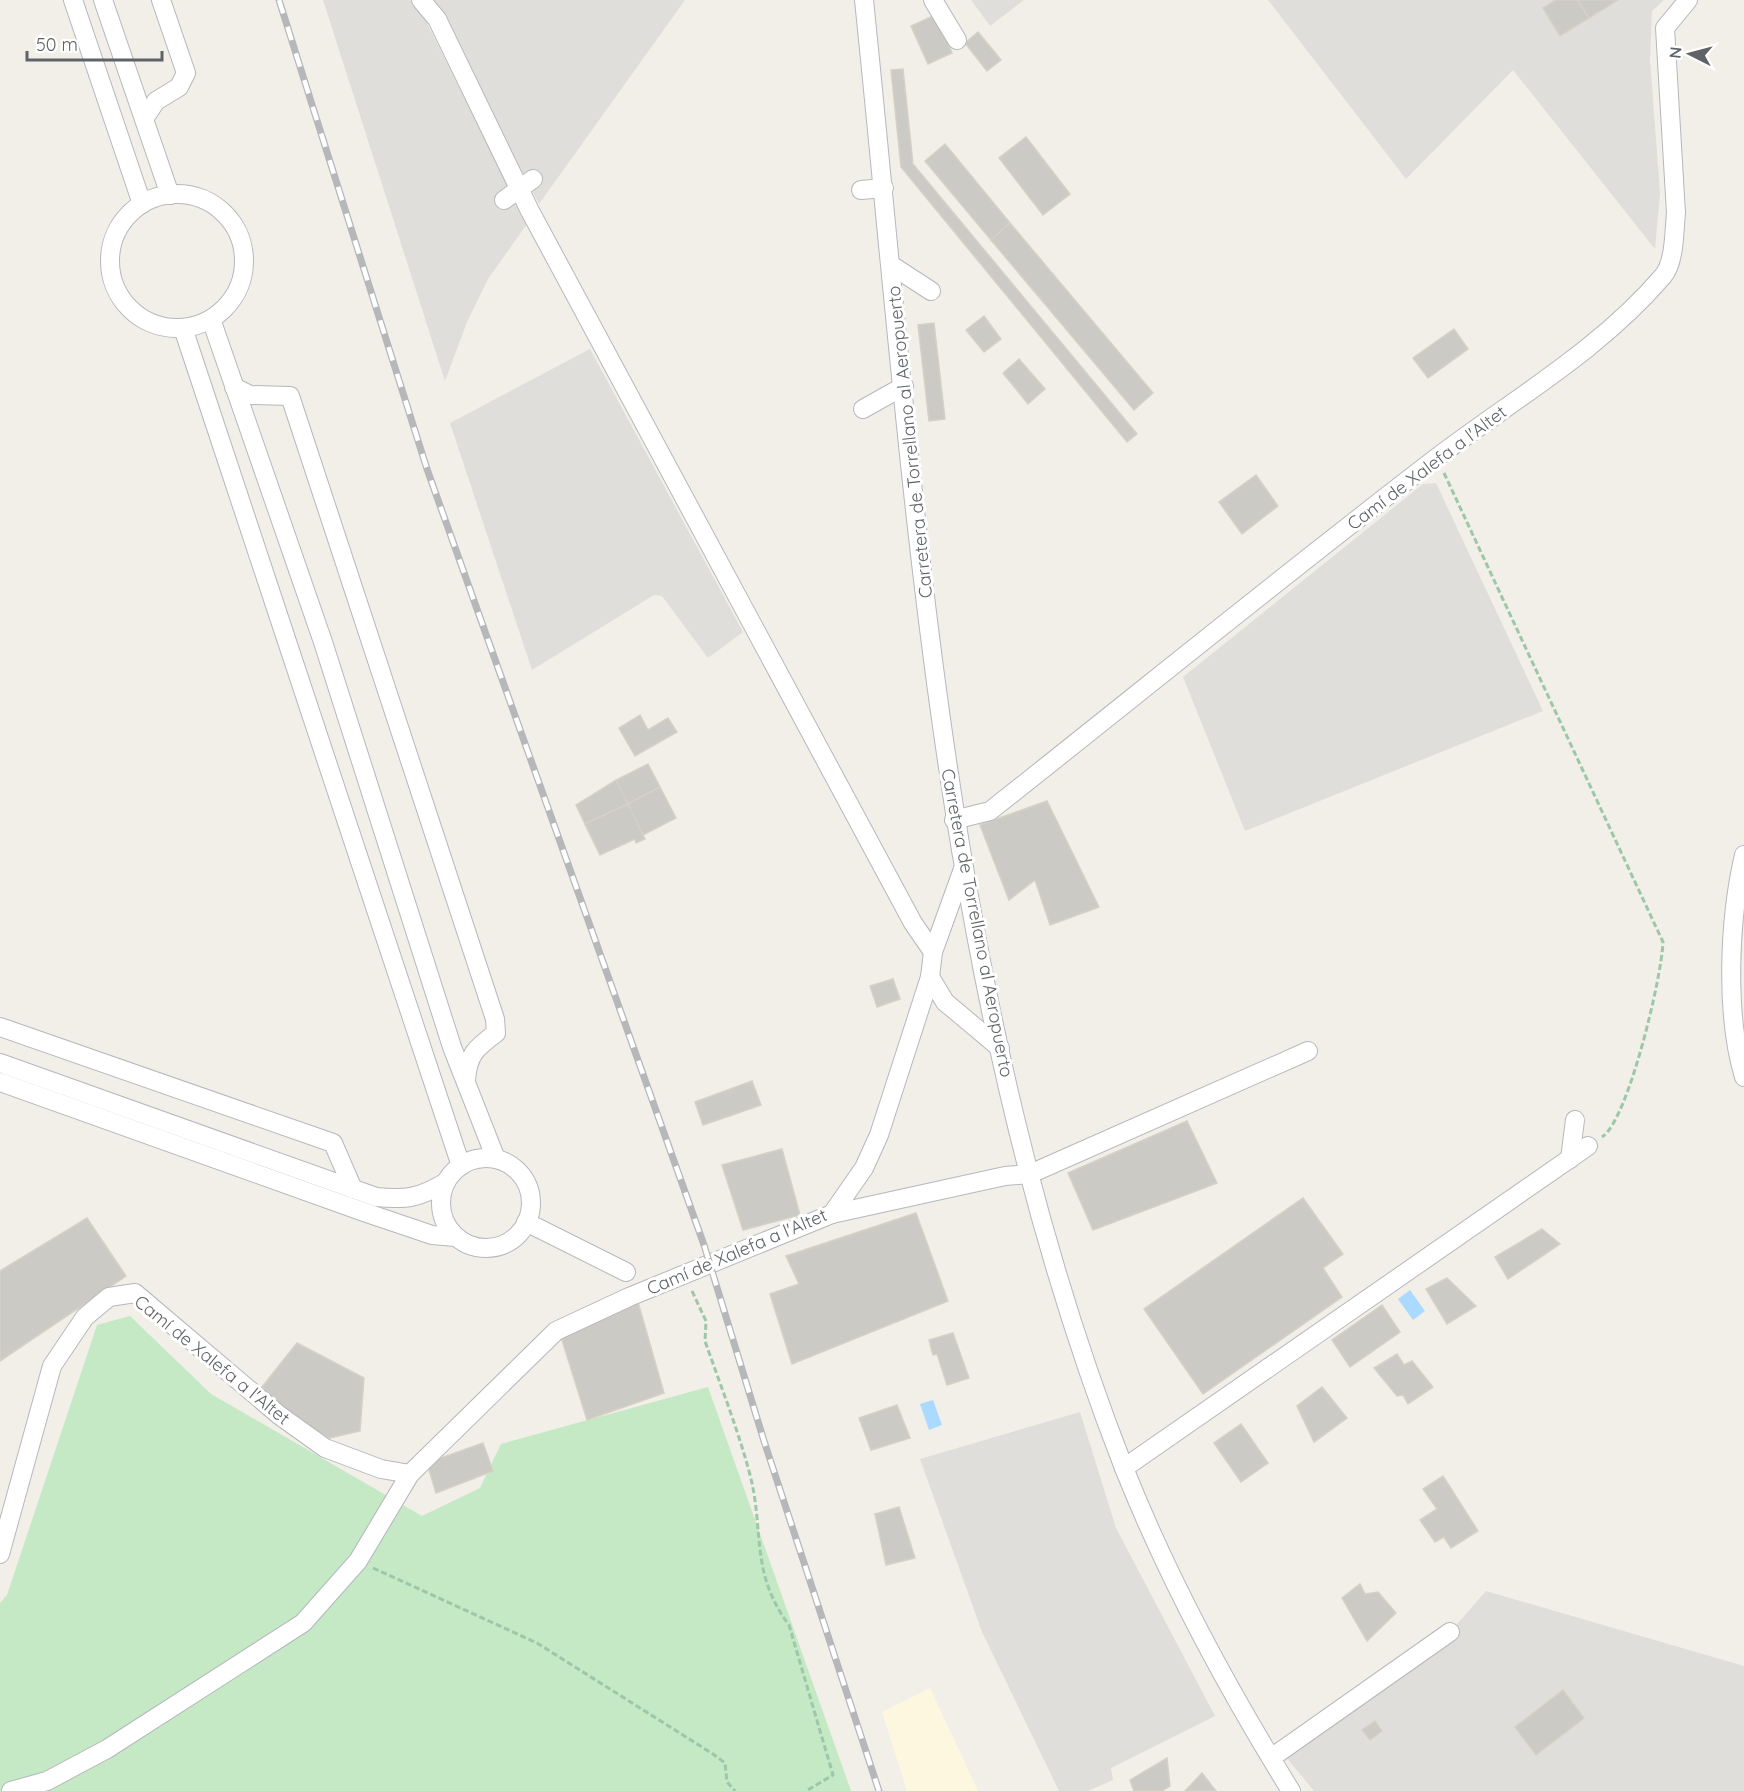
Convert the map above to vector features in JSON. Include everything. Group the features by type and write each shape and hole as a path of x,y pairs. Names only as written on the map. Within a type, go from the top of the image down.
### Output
{"street":[{"path":"73,0 142,204"},
{"path":"103,0 170,195"},
{"path":"144,119 156,101 178,87 186,73 161,0"},
{"path":"421,0 437,19 519,190 901,902 933,952"},
{"name":"Carretera de Torrellano al Aeropuerto","path":"864,0 937,701 963,869 1000,1048 1030,1174 1067,1306 1124,1468 1193,1618 1291,1791"},
{"path":"933,0 957,40"},
{"name":"Camí de Xalefa a l'Altet","path":"954,819 990,811 1436,458 1573,359 1635,308 1665,274 1673,239 1676,213 1665,28 1688,0"},
{"path":"861,190 884,188"},
{"path":"183,194 204,199 223,211 236,228 243,249 244,271 237,292 224,310 210,319 183,328 160,326 140,317 124,301 113,281 110,259 115,238 125,219 142,204 170,195 183,194"},
{"path":"891,265 931,291"},
{"path":"210,319 323,642 452,1047 496,1159"},
{"path":"183,328 461,1166"},
{"path":"863,409 904,386"},
{"path":"234,387 250,394 290,396 305,440 495,1019 496,1033 467,1061 465,1082"},
{"path":"1744,855 1730,969 1739,1061 1744,1077"},
{"name":"Camí de Xalefa a l'Altet","path":"11,1791 47,1780 107,1749 303,1623 358,1561 410,1474 556,1331 629,1297 832,1214 864,1168 879,1135 930,977 933,952 963,869"},
{"path":"930,977 945,1002 1000,1048"},
{"path":"0,1027 333,1143 353,1189"},
{"path":"832,1214 1005,1176 1030,1174 1308,1051"},
{"path":"0,1063 376,1197 404,1200 425,1194 446,1182 461,1166 482,1158 496,1159 510,1165 521,1174 528,1188 531,1202 526,1222 512,1240 498,1247 483,1248 468,1245 456,1237 441,1211 441,1196 446,1182"},
{"path":"0,1082 364,1212 432,1234 456,1237"},
{"path":"1570,1159 1575,1120"},
{"path":"1124,1468 1588,1146"},
{"path":"526,1222 626,1272"},
{"name":"Camí de Xalefa a l'Altet","path":"0,1554 52,1366 85,1317 109,1297 135,1293 279,1415 325,1448 381,1469 410,1474"},
{"path":"1271,1758 1450,1632"}],"path":[{"path":"1436,458 1663,942 1662,963 1653,1004 1617,1119 1606,1134 1588,1146"},
{"path":"685,1276 706,1321 705,1341 750,1474 764,1582 778,1610 789,1624 833,1775 806,1791"},
{"path":"358,1561 537,1643 725,1763 727,1782 735,1791"}],"shaded area":[{"path":"323,0 410,0 423,15 527,224 488,279 467,322 445,381"},
{"path":"432,0 685,0 539,204"},
{"path":"971,0 1024,0 990,26"},
{"path":"1268,0 1664,0 1652,11 1650,59 1660,193 1655,249 1513,70 1406,179"},
{"path":"590,349 743,632 708,658 662,596 654,595 532,670 450,423"},
{"path":"1436,483 1543,711 1245,831 1183,677 1423,484"},
{"path":"1080,1412 1116,1528 1215,1716 1111,1768 1113,1780 1088,1791 1059,1791 982,1632 920,1459"},
{"path":"1486,1591 1744,1666 1744,1791 1314,1791 1281,1751 1450,1632"},
{"path":"930,1688 978,1791 907,1791 882,1712"}],"green space":[{"path":"130,1316 211,1394 422,1516 480,1488 501,1444 708,1387 851,1791 0,1791 0,1603 7,1595 97,1325"}],"water":[{"path":"1410,1290 1425,1311 1413,1320 1398,1299"},
{"path":"933,1400 942,1425 929,1430 920,1404"}],"building":[{"path":"1556,0 1577,0 1589,18 1560,36 1543,8"},
{"path":"1577,0 1618,0 1589,18"},
{"path":"935,15 952,53 928,64 911,26"},
{"path":"978,32 1001,60 987,71 965,43"},
{"path":"903,69 913,164 1137,434 1127,442 901,167 891,70"},
{"path":"1026,137 1070,194 1043,215 999,158"},
{"path":"945,144 1010,223 991,240 925,161"},
{"path":"1010,223 1153,393 1134,410 991,240"},
{"path":"984,316 1001,339 984,352 966,330"},
{"path":"934,323 945,419 929,421 918,325"},
{"path":"1454,329 1468,349 1428,378 1413,358"},
{"path":"1019,359 1045,389 1028,404 1003,373"},
{"path":"1256,475 1278,506 1242,534 1219,502"},
{"path":"640,715 648,730 668,718 677,732 635,756 619,728"},
{"path":"648,764 660,787 628,804 616,780"},
{"path":"616,780 628,804 585,824 576,805"},
{"path":"660,787 676,818 643,835 628,804"},
{"path":"1047,801 1099,907 1050,925 1035,880 1009,900 980,825"},
{"path":"628,804 645,839 636,843 635,839 600,855 585,824"},
{"path":"893,979 900,999 877,1007 870,986"},
{"path":"752,1081 761,1105 703,1125 695,1102"},
{"path":"1187,1121 1217,1183 1093,1230 1068,1173"},
{"path":"782,1149 800,1215 743,1230 722,1165"},
{"path":"1303,1198 1343,1254 1323,1268 1342,1297 1203,1394 1144,1309"},
{"path":"916,1213 948,1301 792,1364 770,1294 799,1284 786,1256"},
{"path":"87,1218 126,1276 0,1361 0,1271"},
{"path":"1542,1229 1560,1244 1508,1279 1495,1257"},
{"path":"1447,1278 1476,1306 1447,1324 1426,1289"},
{"path":"638,1302 664,1393 587,1420 561,1337"},
{"path":"1382,1305 1400,1332 1350,1367 1332,1340"},
{"path":"953,1333 969,1378 947,1385 937,1354 933,1355 929,1340"},
{"path":"297,1343 364,1378 360,1431 330,1438 303,1427 262,1387"},
{"path":"1397,1354 1404,1365 1412,1361 1433,1387 1408,1404 1403,1395 1397,1396 1374,1368"},
{"path":"1322,1387 1347,1418 1314,1442 1297,1406"},
{"path":"897,1405 910,1438 871,1450 859,1418"},
{"path":"1241,1424 1268,1463 1241,1482 1214,1443"},
{"path":"483,1443 493,1471 436,1493 427,1463"},
{"path":"1443,1476 1478,1531 1451,1548 1444,1537 1435,1542 1420,1520 1437,1509 1423,1489"},
{"path":"899,1507 915,1558 886,1565 875,1514"},
{"path":"1360,1584 1365,1594 1378,1592 1396,1613 1367,1641 1342,1598"},
{"path":"1563,1690 1584,1718 1536,1755 1515,1727"},
{"path":"1375,1721 1382,1731 1370,1740 1362,1730"},
{"path":"1167,1758 1170,1786 1162,1791 1134,1791 1130,1780"},
{"path":"1202,1773 1216,1791 1185,1791"}],"railway":[{"path":"279,0 427,469 704,1245 764,1441 879,1791"}]}
